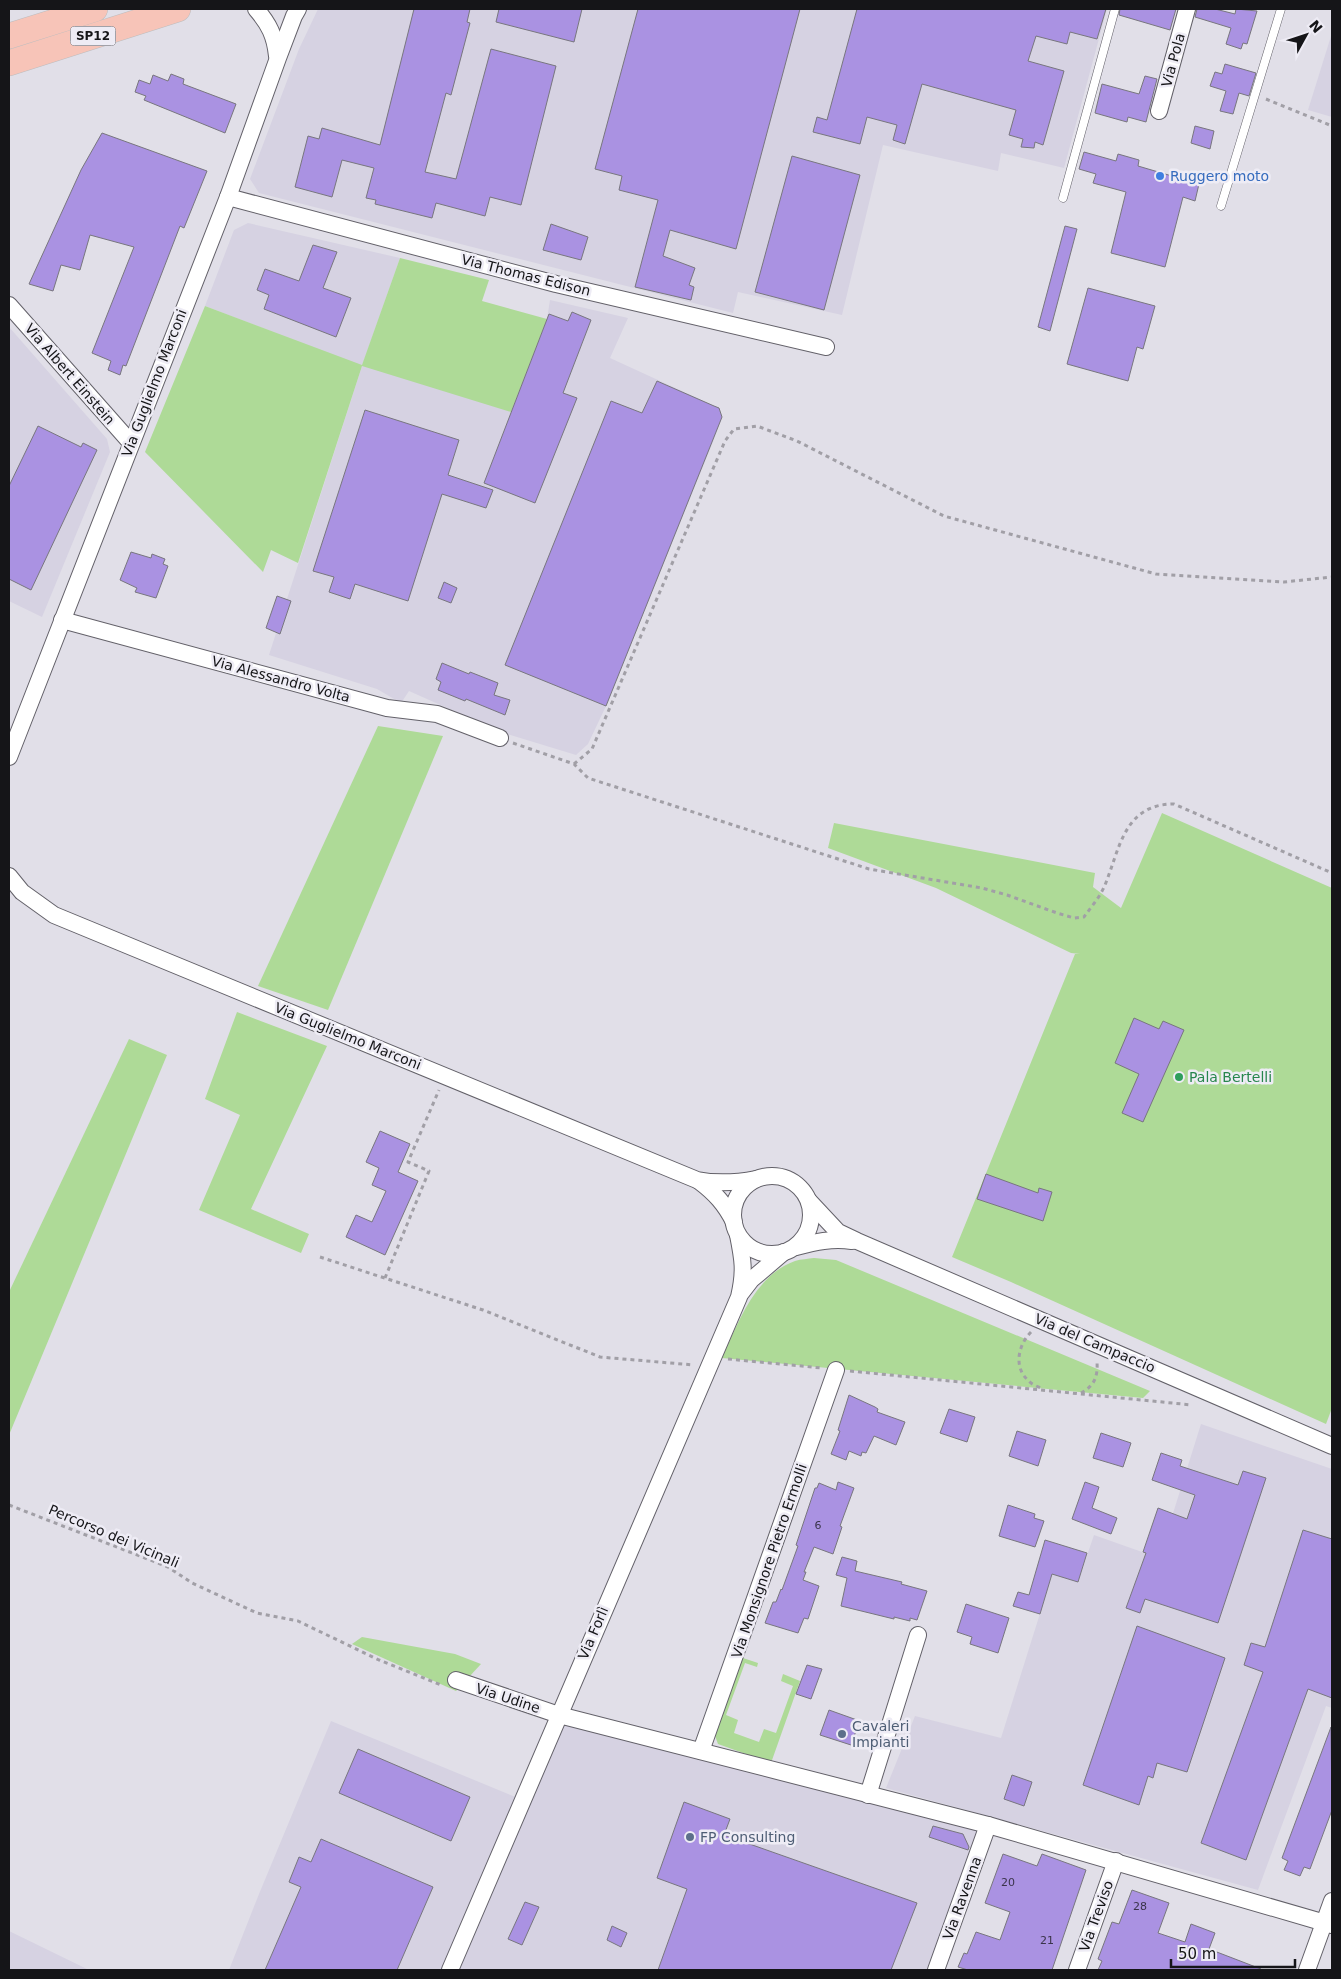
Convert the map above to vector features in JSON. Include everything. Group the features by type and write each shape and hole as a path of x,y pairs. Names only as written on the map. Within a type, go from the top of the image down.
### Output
{"main road":[{"name":"SP12","path":"9,36 95,9"},
{"name":"SP12","path":"9,63 178,9"}],"street":[{"path":"256,9 268,23 275,39 278,58"},
{"name":"Via Guglielmo Marconi","path":"9,757 228,197 278,58 298,9"},
{"name":"Via Pola","path":"1160,111 1187,9"},
{"name":"Via Thomas Edison","path":"228,197 556,284 826,348"},
{"name":"Via Albert Einstein","path":"9,305 131,443"},
{"name":"Via Alessandro Volta","path":"62,620 387,708 437,714 500,738"},
{"name":"Via Guglielmo Marconi","path":"9,876 22,892 54,915 697,1180 714,1183 732,1183 756,1179"},
{"path":"768,1176 781,1177 793,1181 809,1201 812,1213 810,1226 805,1237 790,1250 771,1254 758,1252 747,1245 736,1228 734,1209 738,1196 745,1186 756,1179 768,1176"},
{"name":"Via Guglielmo Marconi","path":"697,1180 712,1191 725,1205 736,1228"},
{"name":"Via del Campaccio","path":"809,1201 838,1232 857,1241 1332,1446"},
{"name":"Via Forlì","path":"450,1970 739,1297 744,1276 743,1257 736,1228"},
{"name":"Via del Campaccio","path":"790,1250 818,1241 837,1239 857,1241"},
{"name":"Via Forlì","path":"739,1297 751,1280 790,1250"},
{"name":"Via Monsignore Pietro Ermolli","path":"702,1751 836,1370"},
{"path":"868,1795 918,1635"},
{"name":"Via Udine","path":"456,1680 559,1715 988,1825 1328,1924"},
{"name":"Via Ravenna","path":"936,1970 988,1825"},
{"name":"Via Treviso","path":"1076,1970 1116,1861"},
{"path":"1307,1970 1328,1924 1332,1901"}],"lane":[{"path":"1063,198 1115,9"},
{"path":"1221,206 1282,9"}],"path":[{"path":"1256,94 1332,126"},
{"path":"574,764 592,749 725,441 734,429 757,426 797,441 944,516 1156,574 1284,582 1332,578"},
{"path":"500,738 574,764 588,778 869,869 982,888 1007,895 1056,914 1074,918 1084,917 1101,893 1126,830 1147,809 1164,804 1174,804 1332,873"},
{"path":"385,1278 428,1171 408,1162 445,1076"},
{"path":"320,1257 483,1310 600,1357 699,1366 722,1358 1195,1405"},
{"path":"1046,1390 1028,1381 1021,1368 1019,1352 1023,1340 1034,1329 1048,1323"},
{"path":"1080,1394 1090,1389 1097,1375 1097,1358 1091,1342"},
{"name":"Percorso dei Vicinali","path":"9,1505 168,1567 192,1583 257,1613 298,1621 379,1660 448,1688 456,1680"}],"shaded area":[{"path":"318,9 1107,9 1064,168 1001,153 998,171 883,145 842,315 738,292 733,313 259,193 250,179 299,49"},
{"path":"1332,33 1332,117 1308,110"},
{"path":"248,223 400,258 362,366 205,306 234,230"},
{"path":"550,300 628,318 610,358 719,408 722,417 713,442 606,706 588,744 576,755 501,732 409,691 401,703 377,689 269,655 362,366 547,319"},
{"path":"9,327 107,439 110,452 42,617 9,601"},
{"path":"1201,1424 1332,1469 1332,1708 1326,1706 1258,1890 886,1788 915,1716 1001,1738 1053,1572 1078,1582 1094,1535 1159,1558"},
{"path":"552,1718 981,1831 931,1970 229,1970 331,1721 518,1798"},
{"path":"9,1931 89,1970 9,1970"}],"green space":[{"path":"400,258 489,280 482,301 547,319 511,412 362,366 298,563 271,550 263,572 145,452 205,306 362,365"},
{"path":"378,726 443,736 328,1010 258,986"},
{"name":"Pala Bertelli","path":"1162,813 1332,888 1332,1408 1326,1424 952,1257 1075,954 1080,954 1071,953 936,888 828,848 834,823 1095,873 1093,887 1121,908"},
{"path":"237,1012 327,1046 251,1209 309,1234 301,1253 199,1210 240,1115 205,1099"},
{"path":"129,1039 167,1055 9,1435 9,1292"},
{"path":"814,1258 836,1260 1150,1391 1143,1398 722,1358 749,1302 769,1277 795,1261"},
{"path":"362,1637 455,1654 481,1664 456,1691 352,1644"},
{"path":"743,1658 758,1663 757,1667 745,1663 726,1715 738,1720 734,1733 759,1742 764,1729 776,1733 793,1686 781,1681 783,1674 800,1681 771,1763 718,1744 715,1736"}],"building":[{"path":"414,9 470,9 467,22 470,23 451,95 446,93 425,172 456,179 491,49 556,66 521,205 490,197 485,216 436,203 432,218 375,204 376,200 366,198 374,168 342,160 332,197 295,187 308,136 319,139 322,128 380,145"},
{"path":"499,9 582,9 574,42 496,22"},
{"path":"638,9 800,9 736,249 670,230 663,256 695,268 689,285 694,287 691,300 635,287 658,200 619,190 622,176 595,169"},
{"path":"857,9 1106,9 1097,39 1070,32 1067,44 1036,36 1028,61 1064,71 1043,145 1035,142 1034,148 1021,147 1023,139 1009,135 1016,110 922,84 905,144 893,140 897,125 867,117 860,144 813,132 817,117 827,120"},
{"path":"1120,9 1176,9 1170,30 1119,15"},
{"path":"1197,9 1215,9 1235,14 1236,9 1257,11 1247,44 1243,43 1241,49 1226,44 1231,28 1195,17"},
{"path":"1225,64 1256,73 1249,96 1239,93 1233,114 1220,111 1226,91 1210,86 1215,72 1222,74"},
{"path":"171,74 184,79 183,84 236,104 225,133 144,100 146,96 135,92 139,80 150,84 153,75 168,81"},
{"path":"1145,76 1157,79 1146,122 1128,117 1127,122 1095,113 1102,84 1139,94"},
{"path":"1195,126 1214,131 1210,149 1191,143"},
{"path":"102,133 207,171 184,228 180,226 126,366 123,365 120,375 108,370 111,361 92,353 134,247 90,235 80,270 61,265 53,291 29,284 81,170"},
{"path":"1084,152 1116,161 1118,154 1139,160 1138,166 1199,184 1195,201 1183,197 1165,267 1111,253 1126,192 1093,183 1096,174 1079,169"},
{"path":"792,156 860,175 824,310 755,292"},
{"path":"551,224 588,237 581,260 543,250"},
{"path":"1065,226 1077,229 1050,331 1038,327"},
{"path":"313,245 337,252 323,288 351,298 336,337 264,309 269,295 257,290 265,269 299,281"},
{"path":"1088,288 1155,306 1143,349 1137,347 1128,381 1067,364"},
{"path":"572,312 591,320 563,393 577,398 535,503 484,483 549,314 568,321"},
{"path":"657,381 719,408 722,417 606,706 505,665 611,401 642,413"},
{"path":"365,410 459,440 448,475 493,490 486,508 442,494 408,601 355,584 350,599 329,592 334,577 313,571"},
{"path":"38,426 81,447 83,443 97,450 31,590 9,579 9,486"},
{"path":"131,552 151,558 152,554 165,559 163,564 168,566 156,598 135,592 137,588 120,580"},
{"path":"444,582 457,588 451,603 438,598"},
{"path":"277,596 291,601 280,634 266,628"},
{"path":"442,663 498,683 494,695 510,700 505,715 438,690 441,682 436,679"},
{"path":"1134,1018 1159,1029 1163,1021 1184,1030 1143,1122 1122,1113 1139,1074 1115,1063"},
{"path":"380,1131 410,1144 398,1172 418,1181 385,1255 346,1237 356,1215 372,1222 386,1191 372,1185 379,1168 366,1162"},
{"path":"986,1174 1038,1193 1039,1188 1052,1192 1043,1221 977,1199"},
{"path":"849,1395 875,1407 878,1409 877,1412 905,1422 896,1445 874,1436 866,1453 862,1452 861,1456 849,1451 846,1460 831,1454 840,1431 838,1430"},
{"path":"949,1409 975,1417 967,1442 940,1433"},
{"path":"1017,1431 1046,1440 1038,1466 1009,1456"},
{"path":"1101,1433 1131,1443 1123,1467 1093,1458"},
{"path":"1161,1453 1182,1460 1180,1466 1238,1485 1243,1471 1266,1478 1218,1623 1145,1599 1140,1613 1126,1608 1146,1553 1143,1552 1158,1508 1187,1519 1195,1495 1152,1480"},
{"path":"838,1482 854,1488 840,1526 842,1527 833,1554 814,1547 804,1572 806,1572 803,1580 819,1586 808,1619 804,1618 798,1633 765,1623 773,1602 776,1602 782,1590 798,1546 796,1545 815,1488 817,1488 819,1483 836,1490"},
{"path":"1085,1482 1099,1487 1092,1508 1117,1518 1111,1534 1072,1519"},
{"path":"1008,1505 1035,1514 1034,1518 1044,1521 1035,1547 999,1536"},
{"path":"1303,1530 1332,1539 1332,1698 1308,1689 1246,1860 1201,1843 1263,1672 1244,1665 1251,1643 1265,1647"},
{"path":"1045,1540 1087,1553 1078,1582 1052,1574 1040,1614 1013,1606 1018,1592 1029,1595"},
{"path":"842,1557 857,1561 855,1571 902,1582 901,1584 927,1591 917,1620 910,1618 910,1621 894,1617 894,1619 841,1606 847,1578 836,1575"},
{"path":"966,1604 1009,1618 998,1653 970,1644 972,1637 957,1632"},
{"path":"1137,1626 1225,1658 1187,1772 1157,1763 1153,1778 1148,1776 1139,1805 1083,1785"},
{"path":"807,1665 822,1669 811,1699 796,1694"},
{"path":"829,1710 857,1720 853,1730 856,1731 851,1745 820,1735"},
{"path":"1331,1727 1332,1810 1310,1869 1304,1867 1300,1876 1284,1870 1288,1861 1282,1858"},
{"path":"358,1749 470,1797 451,1841 339,1793"},
{"path":"1012,1775 1032,1782 1024,1806 1004,1799"},
{"path":"684,1802 730,1819 724,1835 917,1903 891,1970 658,1970 687,1889 657,1878"},
{"path":"933,1826 963,1834 969,1847 968,1850 929,1837"},
{"path":"321,1839 433,1887 397,1970 265,1970 301,1887 289,1882 299,1857 311,1862"},
{"path":"1003,1854 1037,1866 1042,1854 1086,1870 1052,1970 968,1970 958,1967 964,1953 967,1954 976,1932 1000,1940 1010,1912 985,1903"},
{"path":"1132,1890 1169,1903 1158,1933 1185,1942 1191,1924 1215,1933 1209,1949 1261,1970 1098,1970 1102,1961 1098,1959 1112,1922 1119,1924"},
{"path":"525,1902 539,1907 522,1945 508,1939"},
{"path":"612,1926 627,1933 621,1947 607,1940"}],"place":[{"name":"Ruggero moto","path":"1160,176"},
{"name":"Pala Bertelli","path":"1179,1077"},
{"name":"Cavaleri Impianti","path":"842,1734"},
{"name":"FP Consulting","path":"690,1837"}]}
